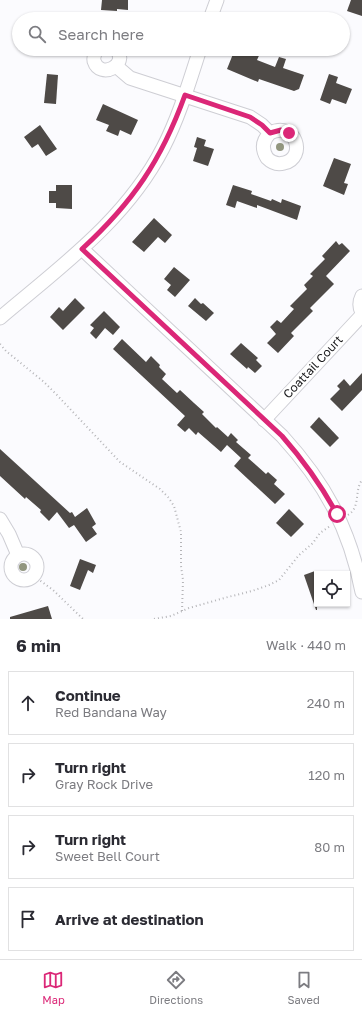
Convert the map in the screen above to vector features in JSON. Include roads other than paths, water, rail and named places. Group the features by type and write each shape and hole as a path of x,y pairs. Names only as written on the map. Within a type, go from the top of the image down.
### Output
{"street":[{"path":"213,12 217,0"},
{"path":"94,56 95,62 99,68 104,70 110,70 116,66 120,56"},
{"path":"0,318 82,249 119,213 138,188 162,150 174,125 198,56"},
{"path":"116,66 130,78 250,117 262,125 270,133"},
{"path":"82,249 296,452 326,494 340,520 347,536 362,592"},
{"name":"Coattail Court","path":"264,420 362,314 360,309 360,301 362,296"},
{"path":"0,519 9,534 18,555"},
{"path":"18,555 31,555 36,560 38,566 34,576 26,580 20,580 14,576 11,566 13,560 18,555"}]}
